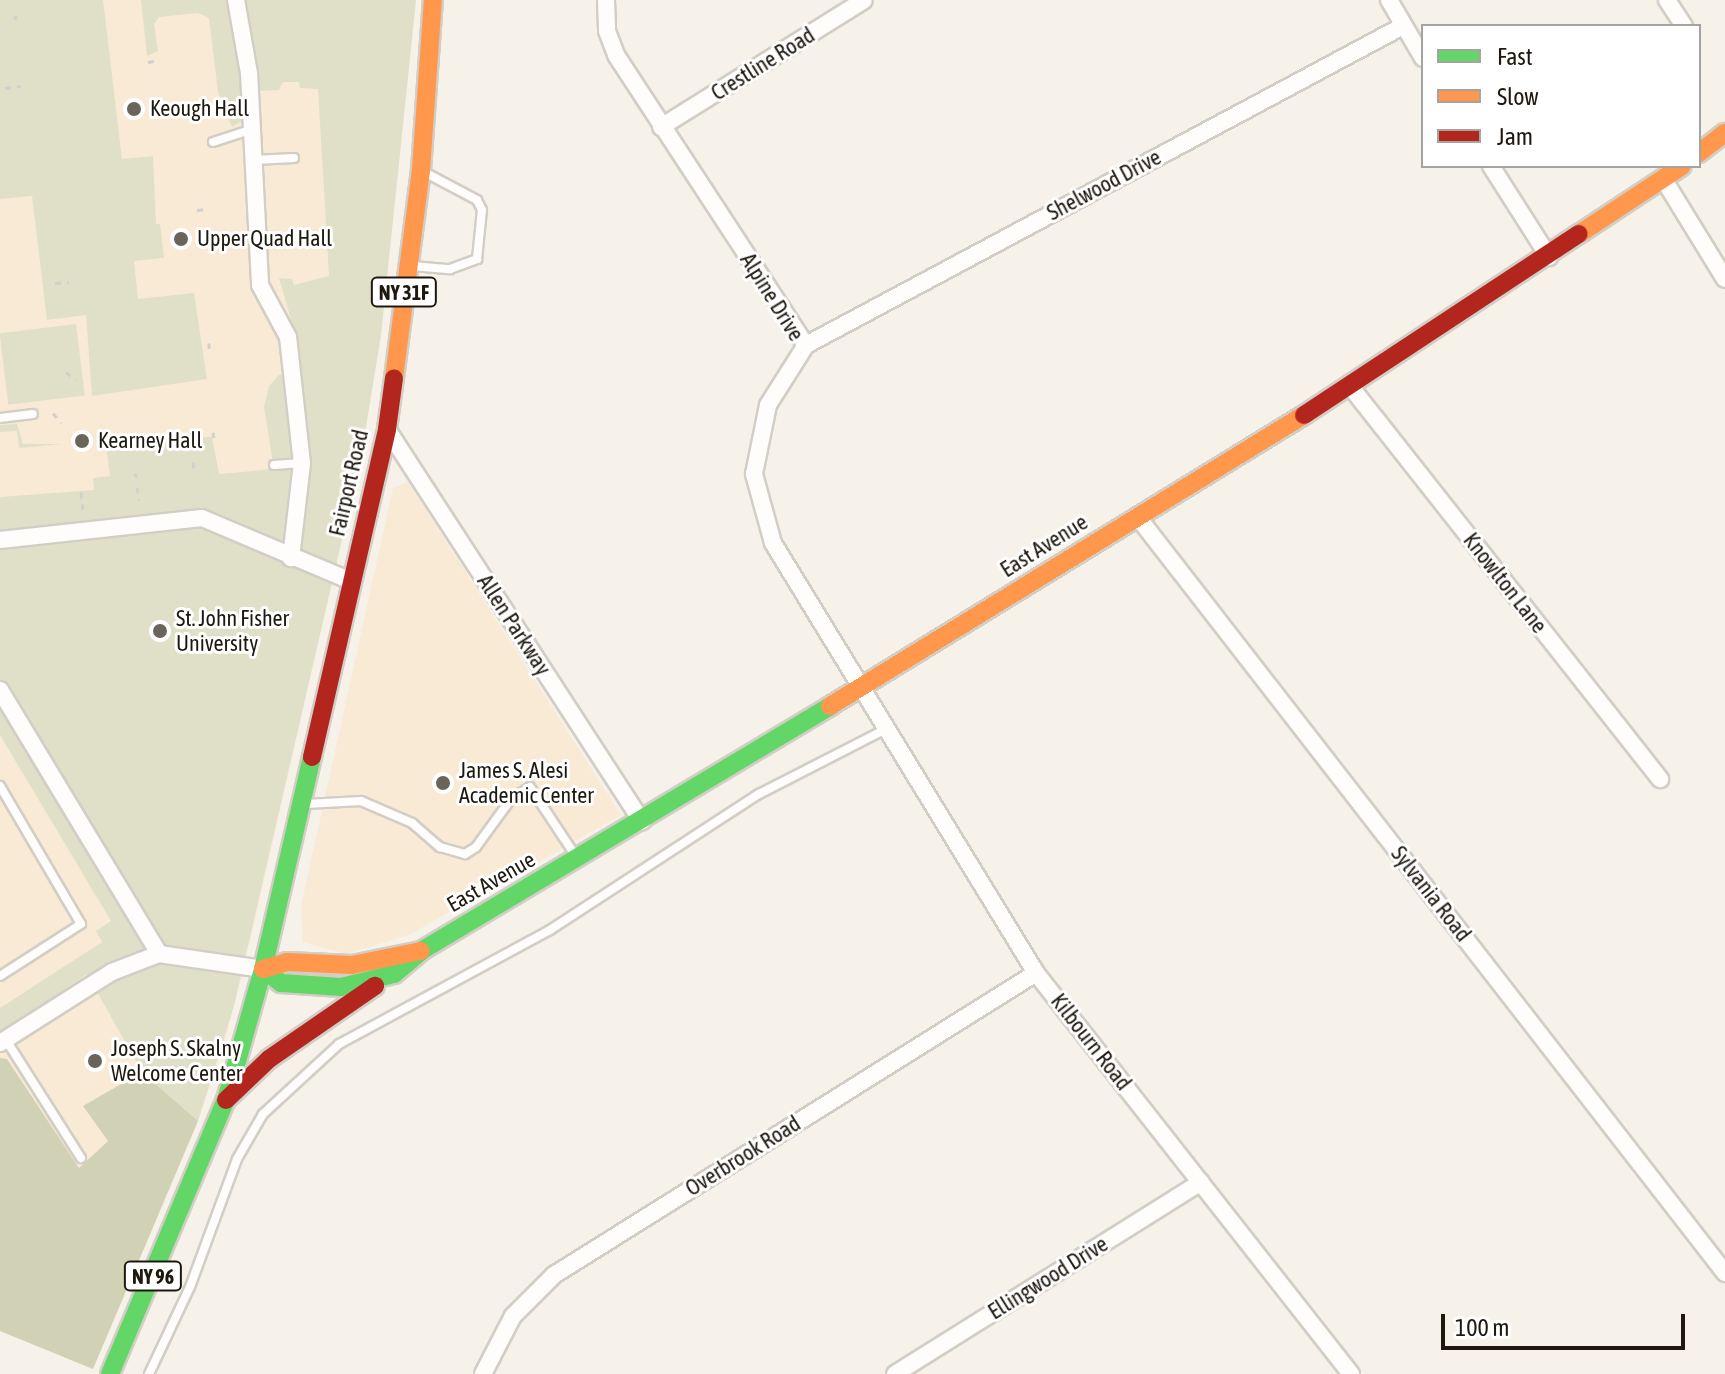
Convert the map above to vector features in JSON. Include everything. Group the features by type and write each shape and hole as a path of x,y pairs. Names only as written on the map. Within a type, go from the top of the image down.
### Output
{"main road":[{"name":"Fairport Road","path":"263,969 387,429 421,170 433,0"},
{"path":"1701,147 1725,133"},
{"name":"East Avenue","path":"263,969 281,983 341,987 394,974 421,951 642,821 1350,386 1679,168"},
{"name":"East Avenue","path":"263,969 287,962 352,965 421,951"},
{"name":"NY 96","path":"110,1374 226,1100 263,969"},
{"name":"NY 96","path":"226,1100 269,1059 394,974"}],"street":[{"path":"236,0 253,129 260,285 288,337 302,463 291,558"},
{"name":"Alpine Drive","path":"606,0 607,31 616,55 806,345 789,364 761,424 756,495 773,543 862,687"},
{"name":"Crestline Road","path":"661,127 864,0"},
{"path":"1389,0 1421,55"},
{"path":"1667,0 1683,24"},
{"name":"Shelwood Drive","path":"806,345 1403,26"},
{"path":"1492,168 1549,257"},
{"path":"1664,180 1725,279"},
{"name":"Knowlton Lane","path":"1350,386 1660,779"},
{"name":"Allen Parkway","path":"387,429 642,821"},
{"name":"Sylvania Road","path":"1137,516 1725,1273"},
{"path":"0,540 202,518 238,530 291,558 351,581"},
{"name":"Kilbourn Road","path":"862,687 1036,973 1351,1374"},
{"path":"0,690 159,954"},
{"path":"3,1041 112,972 159,954 263,969"},
{"name":"Overbrook Road","path":"483,1374 513,1316 564,1268 1036,973"},
{"name":"Ellingwood Drive","path":"895,1374 1201,1182"}],"lane":[{"path":"213,142 253,129"},
{"path":"254,160 294,158"},
{"path":"407,266 450,269 477,259 482,210 477,200 421,170"},
{"path":"0,418 33,414"},
{"path":"274,465 302,463"},
{"path":"149,1374 190,1287 237,1159 263,1114 339,1044 550,930 759,794 887,728"},
{"path":"0,786 81,924 0,976"},
{"path":"301,804 361,801 412,823 440,847 465,854 476,847 511,799 530,787 578,859"},
{"path":"3,1041 81,1158"}],"path":[{"path":"148,62 160,60"},
{"path":"5,88 21,86"},
{"path":"197,210 207,209"},
{"path":"55,283 69,282"},
{"path":"209,343 209,350"},
{"path":"66,372 76,380"},
{"path":"53,413 61,423"},
{"path":"213,432 214,438"},
{"path":"193,462 194,473"},
{"path":"137,487 139,500"},
{"path":"81,492 83,512"}],"shaded area":[{"name":"St. John Fisher University","path":"0,0 416,0 381,335 361,457 251,938 223,1049 198,1121 93,1369 0,1331"},
{"name":"St. John Fisher University","path":"408,482 621,815 409,935 346,954 303,942 301,906 393,488"}],"green space":[{"path":"0,0 103,0 122,159 153,156 156,224 160,224 164,258 134,261 138,299 194,293 207,379 92,396 86,315 47,320 32,196 0,199"},
{"path":"141,0 416,0 381,335 361,457 234,1006 198,1121 142,1072 87,974 0,1033 0,1008 102,942 96,931 111,921 0,735 0,497 94,490 93,478 110,476 106,445 167,438 212,437 219,474 274,469 264,407 269,386 279,375 299,372 295,334 279,278 292,279 294,285 329,276 318,89 300,88 299,82 283,82 279,90 240,92 242,121 232,127 218,92 209,18 198,13 159,17 154,24 158,51 147,56"},
{"path":"76,324 85,395 8,405 0,333"},
{"path":"17,424 23,444 63,444 19,448 17,431 0,432 0,425"},
{"path":"0,1058 7,1059 79,1168 108,1141 83,1106 142,1072 198,1121 93,1369 0,1331"}],"traffic: fast":[{"path":"263,969 281,983 341,987 394,974 421,951 830,706"},
{"path":"110,1374 226,1100 263,969 312,757"}],"traffic: slow":[{"path":"394,378 421,170 433,0"},
{"path":"1701,151 1725,133"},
{"path":"1579,234 1679,168"},
{"path":"830,706 1304,415"},
{"path":"263,969 287,962 352,965 421,951"}],"traffic: jam":[{"path":"1304,415 1579,234"},
{"path":"312,757 387,429 394,378"},
{"path":"226,1100 269,1059 375,986"}],"place":[{"name":"Keough Hall","path":"134,109"},
{"name":"Upper Quad Hall","path":"181,239"},
{"name":"Kearney Hall","path":"82,441"},
{"name":"St. John Fisher University","path":"160,631"},
{"name":"James S. Alesi Academic Center","path":"443,783"},
{"name":"Joseph S. Skalny Welcome Center","path":"95,1061"}]}
